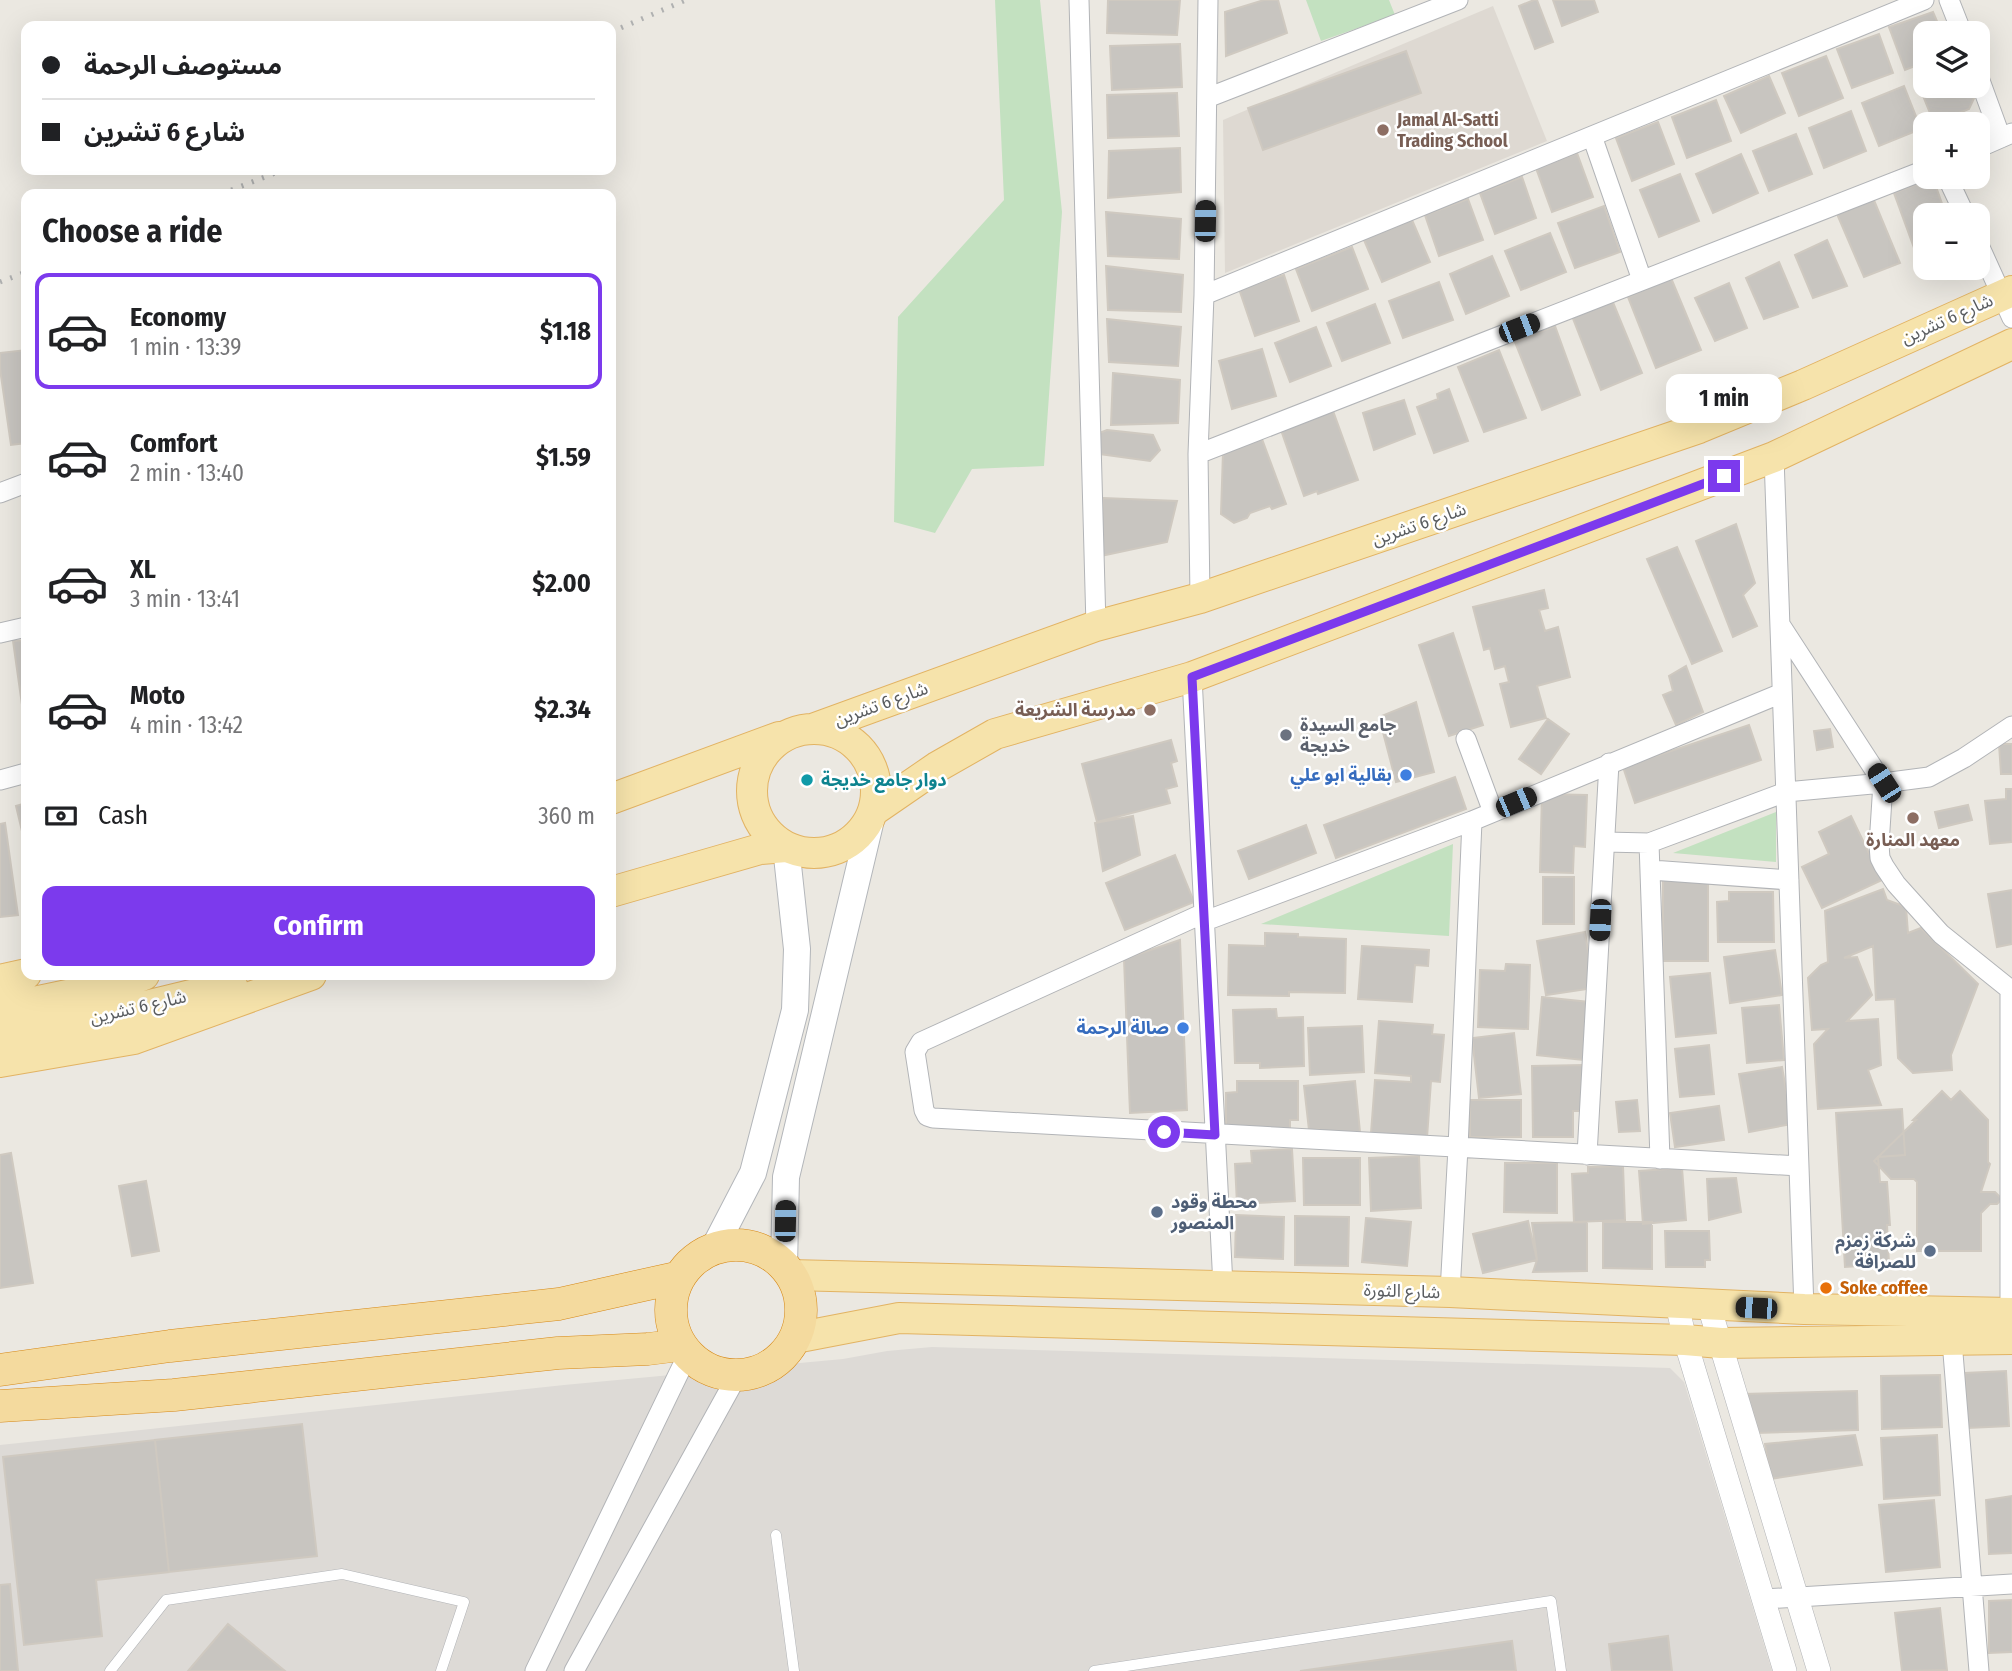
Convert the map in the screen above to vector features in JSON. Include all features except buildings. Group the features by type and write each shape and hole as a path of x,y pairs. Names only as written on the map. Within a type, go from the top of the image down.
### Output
{"highway":[{"path":"731,1245 750,1247 768,1254 787,1271 799,1296 801,1317 795,1338 785,1353 772,1365 755,1373 737,1376 719,1373 702,1366 684,1349 671,1317 673,1296 680,1277 693,1261 713,1250 731,1245"},
{"path":"0,1370 170,1346 559,1304 680,1277"},
{"path":"0,1348 31,1344 170,1346"},
{"path":"0,1406 174,1395 558,1353 684,1349"},
{"path":"0,1426 36,1422 174,1395"}],"main road":[{"name":"شارع 6 تشرين","path":"815,728 1096,626 1200,598 1699,428 2008,302"},
{"path":"783,736 768,748 757,764 752,783 752,802 759,820 770,836 786,847 806,853 827,852 847,844 863,830 873,811 937,767 995,734 1192,677 1774,457 2012,344"},
{"path":"616,797 798,730 815,728 834,732 851,741 865,755 873,772 876,792 873,811 786,1177 787,1271"},
{"path":"616,891 760,849 786,847"},
{"path":"713,1250 753,1172 795,1010 797,949 786,847"},
{"path":"0,980 21,975"},
{"name":"شارع 6 تشرين","path":"0,1009 131,990 228,980"},
{"path":"0,1062 134,1038 297,980"},
{"name":"شارع 6 تشرين","path":"0,1036 131,990"},
{"name":"شارع الثورة","path":"787,1271 1450,1293 1804,1309 2011,1322"},
{"path":"795,1338 899,1318 1721,1343 1952,1341 2011,1322"}],"street":[{"path":"1079,0 1096,626"},
{"path":"1200,598 1198,454 1204,295 1208,0"},
{"path":"1207,98 1458,0"},
{"path":"1204,295 1924,0"},
{"path":"1949,0 1957,21"},
{"path":"1989,98 2007,135 1990,143"},
{"path":"1592,136 1642,280"},
{"path":"1198,454 1913,175"},
{"path":"1990,267 2008,302"},
{"path":"1774,457 1804,1309"},
{"path":"0,493 21,484"},
{"path":"1780,624 1884,783 1879,845 1884,866 1896,884 1941,934 2011,991 2011,1322"},
{"path":"0,633 21,628"},
{"path":"1192,677 1223,1286"},
{"path":"1782,693 1472,821 1204,917 921,1042 915,1052 924,1110 927,1116 933,1118 1799,1166"},
{"path":"1605,842 1649,843 1786,792 1929,777 1964,758 2012,726"},
{"path":"1466,739 1493,812"},
{"path":"1587,1155 1609,763"},
{"path":"0,780 21,774"},
{"path":"1450,1293 1472,821"},
{"path":"1649,843 1660,1159"},
{"path":"1651,870 1789,880"},
{"path":"1677,1304 1685,1340 1785,1671"},
{"path":"1709,1306 1819,1671"},
{"path":"1952,1341 1979,1671"},
{"path":"535,1671 684,1349"},
{"path":"574,1671 737,1376"},
{"path":"1764,1599 2012,1584"}],"lane":[{"path":"776,1535 794,1671"},
{"path":"110,1671 166,1600 342,1574 464,1602 442,1671"},
{"path":"1094,1671 1551,1601 1561,1671"}],"shaded area":[{"name":"Jamal Al-Satti Trading School","path":"1493,6 1547,141 1225,273 1223,120"},
{"path":"932,1347 1670,1368 1684,1382 1772,1671 0,1671 0,1445 564,1385 843,1359"}],"green space":[{"path":"995,0 1040,0 1062,212 1044,466 972,469 935,533 894,522 898,317 1004,200"},
{"path":"1306,0 1389,0 1395,15 1321,41"},
{"path":"1776,812 1776,862 1673,853"},
{"path":"1453,844 1449,936 1261,924"}],"railway":[{"path":"616,30 686,0"},
{"path":"234,189 270,175"},
{"path":"0,282 21,274"}],"place":[{"name":"Jamal Al-Satti Trading School","path":"1383,130"},
{"name":"مدرسة الشريعة","path":"1150,710"},
{"name":"جامع السيدة خديجة","path":"1286,735"},
{"name":"بقالية ابو علي","path":"1406,775"},
{"name":"دوار جامع خديجة","path":"807,780"},
{"name":"معهد المنارة","path":"1913,818"},
{"name":"صالة الرحمة","path":"1183,1028"},
{"name":"محطة وقود المنصور","path":"1157,1212"},
{"name":"شركة زمزم للصرافة","path":"1930,1251"},
{"name":"Soke coffee","path":"1826,1288"}],"route":[{"path":"1164,1132 1215,1135 1192,677 1724,476"}]}
